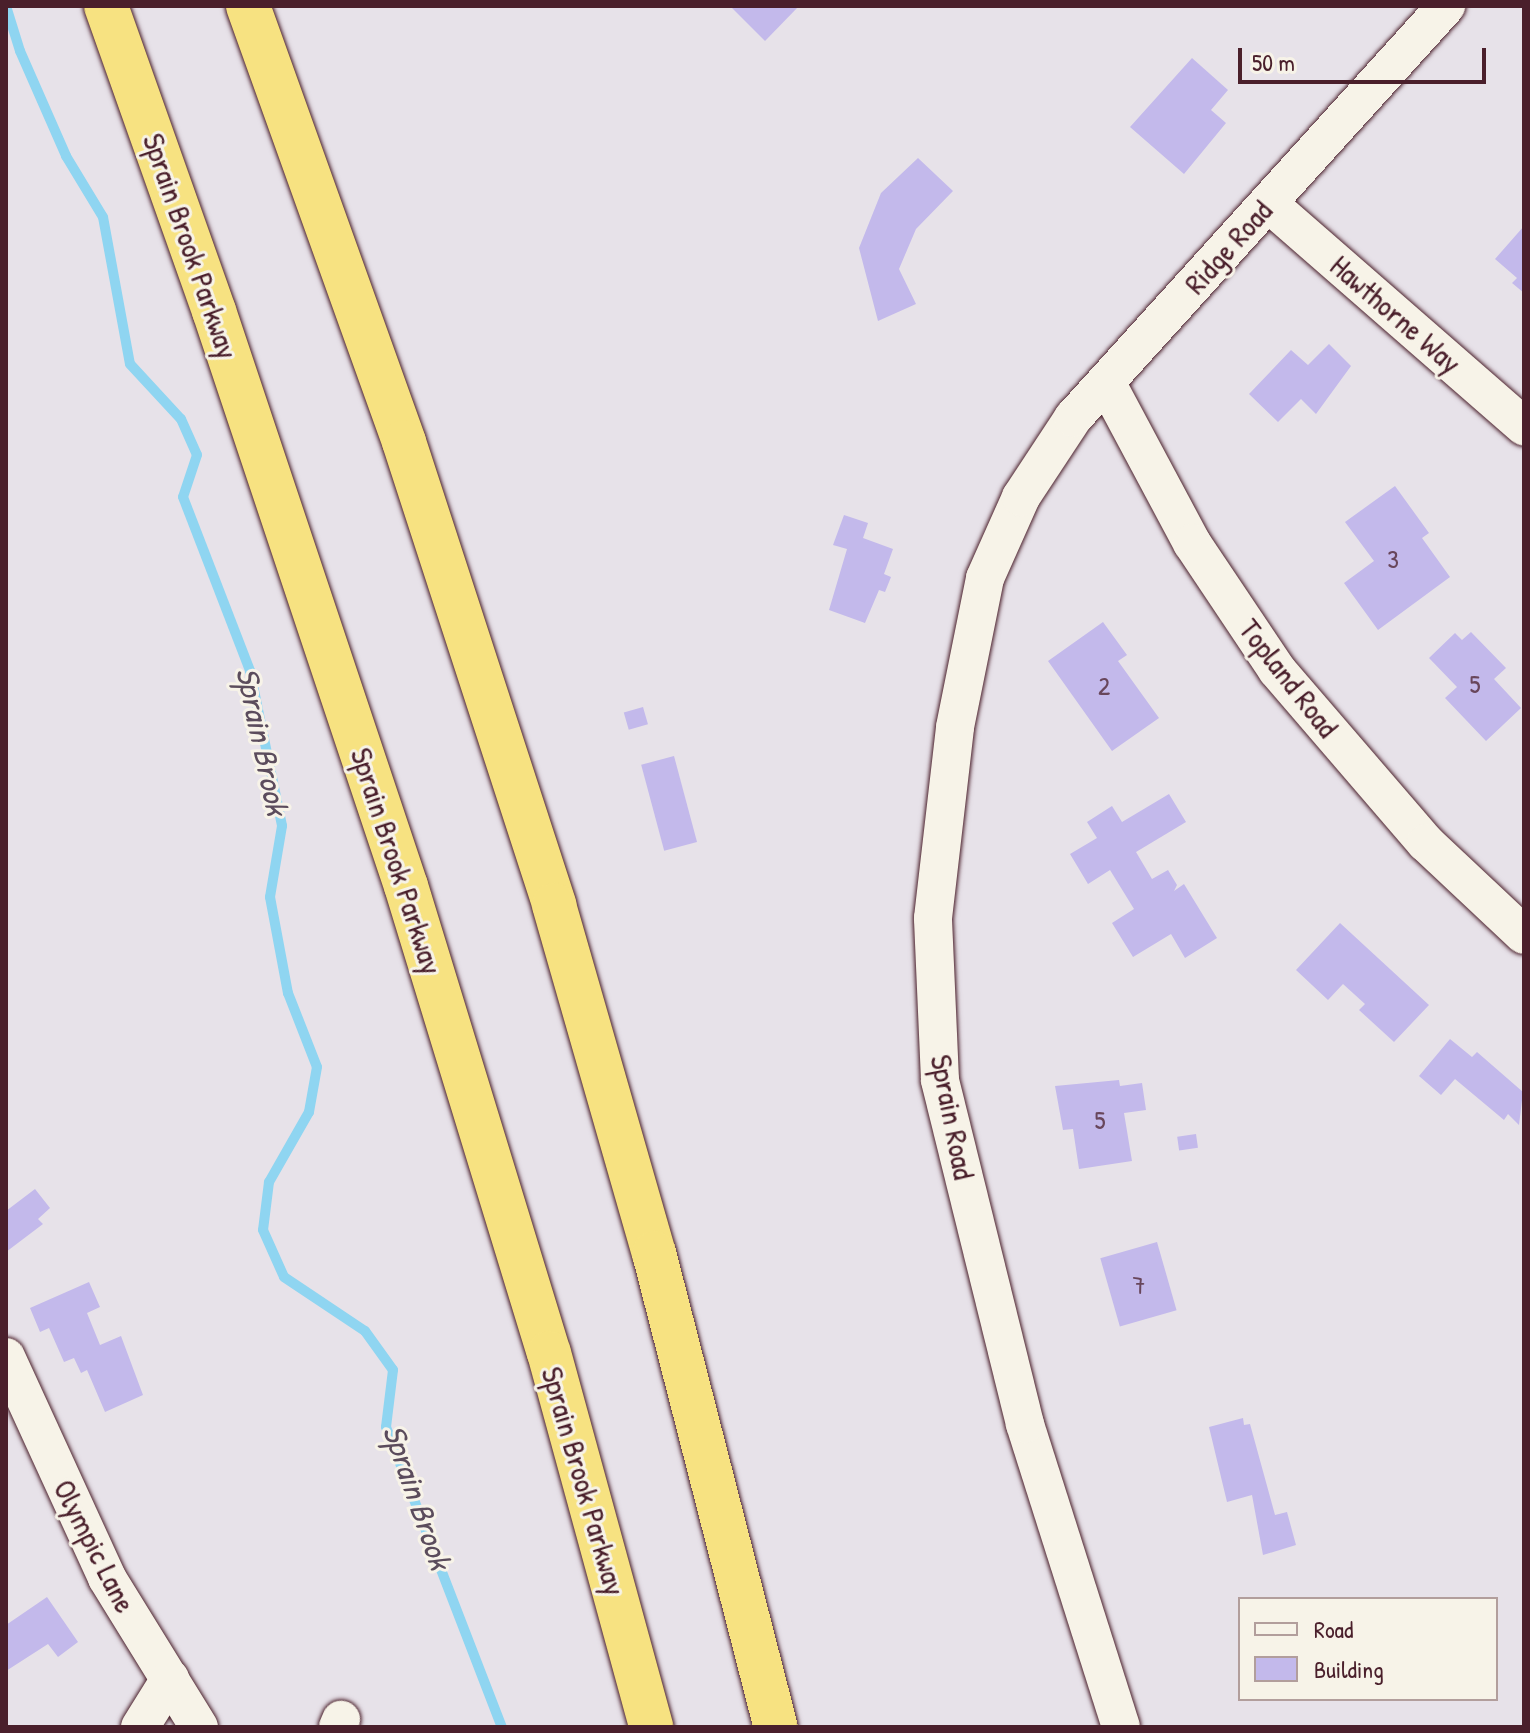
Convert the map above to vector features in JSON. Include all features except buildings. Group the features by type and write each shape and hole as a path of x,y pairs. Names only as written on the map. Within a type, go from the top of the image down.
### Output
{"highway":[{"name":"Sprain Brook Parkway","path":"106,6 229,353 406,886 549,1353 651,1727"},
{"path":"248,6 404,442 554,905 654,1253 776,1727"}],"street":[{"name":"Ridge Road","path":"1021,497 1073,418 1446,6"},
{"name":"Hawthorne Way","path":"1268,203 1524,426"},
{"name":"Topland Road","path":"1106,382 1192,543 1277,670 1426,843 1524,935"},
{"name":"Sprain Road","path":"1021,497 985,578 955,727 933,918 940,1080 1025,1424 1121,1727"},
{"name":"Olympic Lane","path":"6,1357 107,1578 199,1727"},
{"path":"140,1727 170,1679"}],"waterway":[{"name":"Sprain Brook","path":"6,6 20,51 66,156 103,217 130,364 181,419 197,455 183,497 250,671 282,826 270,897 288,993 317,1067 309,1112 269,1182 263,1230 284,1277 365,1331 393,1370 386,1427 502,1727"}]}
